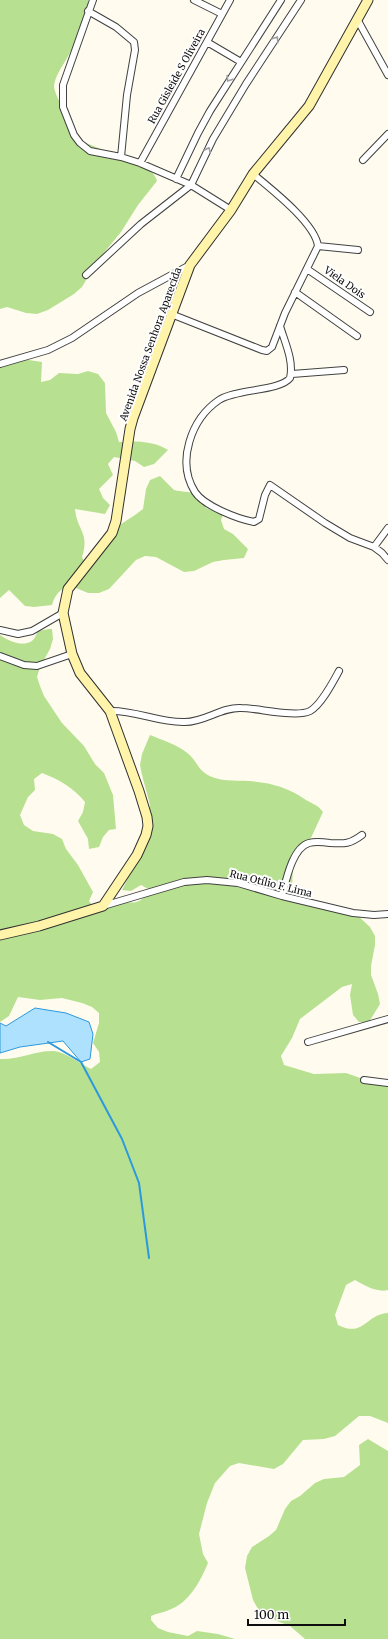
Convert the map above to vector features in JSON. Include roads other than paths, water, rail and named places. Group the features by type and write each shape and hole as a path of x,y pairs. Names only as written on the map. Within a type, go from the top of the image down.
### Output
{"street":[{"path":"93,0 63,85 63,107 74,135 80,143 90,150 140,163 191,185 231,210"},
{"path":"194,0 222,14"},
{"name":"Rua Gisleide S Oliveira","path":"140,163 230,0"},
{"path":"176,179 198,132 281,0"},
{"path":"86,276 141,224 191,185 213,139 246,84 301,0"},
{"name":"Avenida Nossa Senhora Aparecida","path":"63,614 68,589 112,533 116,521 130,429 190,265 231,210 253,174 309,106 368,0"},
{"path":"88,11 116,27 134,42 135,50 127,95 121,157"},
{"path":"358,19 388,75"},
{"path":"206,42 241,62"},
{"path":"363,160 388,134"},
{"path":"171,314 267,351 272,346 295,292 318,246 315,237 303,221 282,198 253,174"},
{"path":"318,246 358,250"},
{"path":"0,364 48,350 72,338 138,293 190,265"},
{"name":"Viela Dois","path":"307,268 370,312"},
{"path":"295,292 357,336"},
{"path":"280,326 290,358 292,374 288,381 281,385 242,391 219,400 202,415 191,435 187,455 186,467 195,492 204,501 227,513 254,522 258,519 264,495 270,485 344,535 374,547 388,560"},
{"path":"292,374 344,370"},
{"path":"374,547 388,528"},
{"path":"0,630 18,634 32,631 63,614 72,654 80,673 110,711 139,791 147,817 148,826 146,835 137,855 103,906 40,926 0,935"},
{"path":"0,656 24,665 36,666 72,654"},
{"path":"110,711 120,711 159,720 186,722 202,719 227,709 239,708 293,713 304,712 312,710 320,701 339,671"},
{"path":"282,896 287,875 302,846 317,842 349,843 362,835"},
{"name":"Rua Otílio F. Lima","path":"103,906 184,882 207,880 238,883 282,896 353,913 374,915 388,914"},
{"path":"308,1042 388,1018"},
{"path":"364,1080 388,1082"}],"water":[{"path":"35,1008 66,1013 89,1022 93,1034 90,1059 81,1062 63,1041 20,1047 0,1053 0,1023 6,1026"}],"waterway":[{"path":"48,1042 81,1062 122,1139 139,1183 149,1258"}]}
